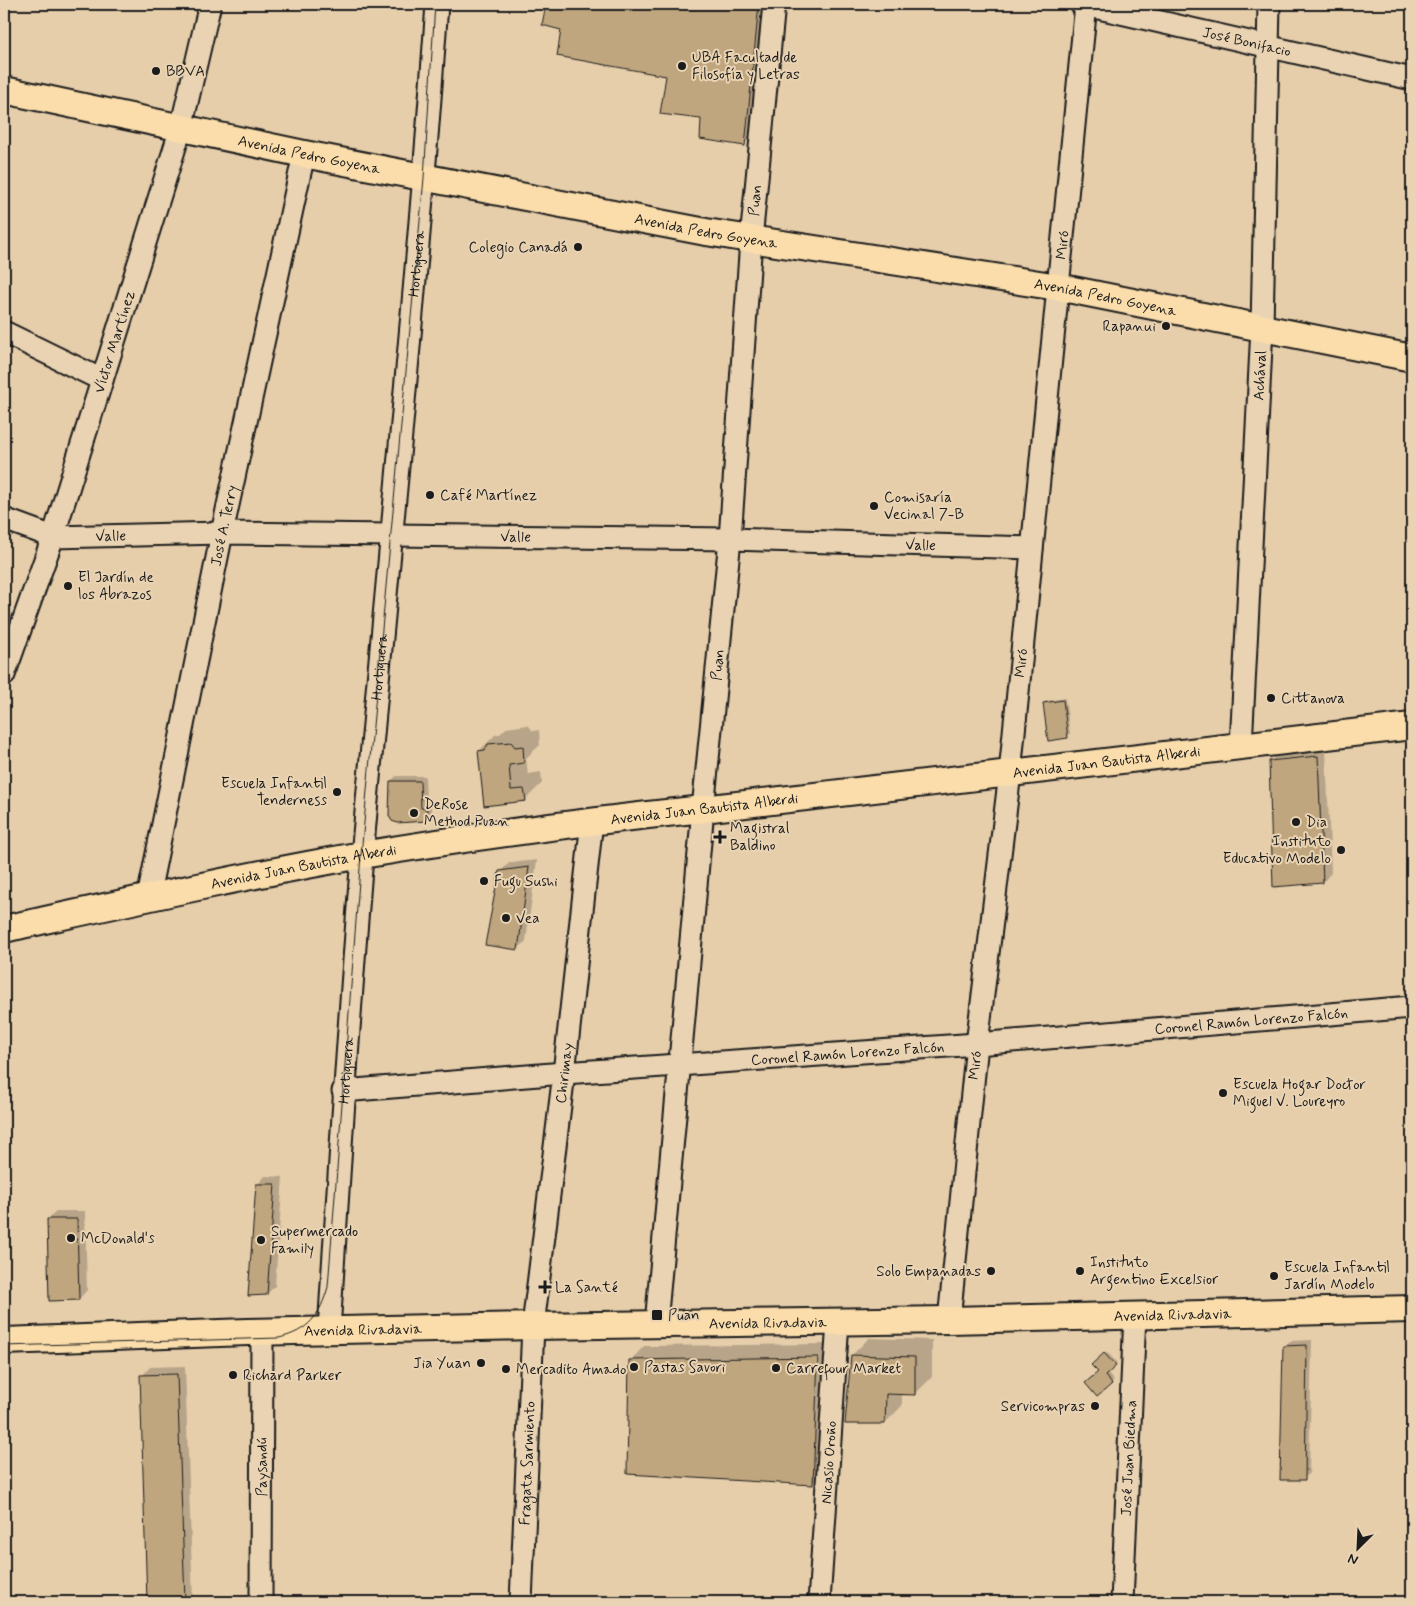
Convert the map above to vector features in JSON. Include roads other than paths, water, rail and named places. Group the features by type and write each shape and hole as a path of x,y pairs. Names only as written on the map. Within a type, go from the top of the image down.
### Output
{"main road":[{"name":"Avenida Pedro Goyena","path":"4,90 425,178 751,240 1058,287 1412,358"},
{"name":"Avenida Juan Bautista Alberdi","path":"4,929 363,855 592,821 1412,726"},
{"name":"Avenida Rivadavia","path":"4,1341 329,1330 949,1320 1412,1309"}],"street":[{"name":"Víctor Martínez","path":"4,676 53,536 181,128 210,4"},
{"name":"Hortiguera","path":"329,1330 343,1091 425,178 437,4"},
{"name":"Puan","path":"656,1324 703,809 730,539 751,240 774,4"},
{"name":"José Bonifacio","path":"1084,4 1412,79"},
{"name":"Miró","path":"949,1320 978,1044 1010,774 1084,4"},
{"name":"Achával","path":"1241,746 1262,327 1269,4"},
{"name":"José A. Terry","path":"148,898 222,533 304,154"},
{"path":"4,332 102,380"},
{"name":"Valle","path":"4,519 53,536 222,533 730,539 1032,548"},
{"name":"Chirimay","path":"533,1326 592,821"},
{"name":"Coronel Ramón Lorenzo Falcón","path":"343,1091 564,1073 978,1044 1412,1007"},
{"name":"José Juan Biedma","path":"1122,1602 1135,1315"},
{"name":"Nicasio Oroño","path":"819,1602 838,1322"},
{"name":"Fragata Sarmiento","path":"521,1602 533,1326"},
{"name":"Paysandú","path":"262,1332 262,1602"}],"tram line":[{"path":"4,1346 279,1338 306,1326 317,1314 325,1297 328,1287 361,855 424,178 435,4"}],"place":[{"name":"UBA Facultad de Filosofía y Letras","path":"682,66"},
{"name":"BBVA","path":"156,71"},
{"name":"Colegio Canadá","path":"578,247"},
{"name":"Rapanui","path":"1166,326"},
{"name":"Café Martínez","path":"430,495"},
{"name":"Comisaría Vecinal 7-B","path":"874,506"},
{"name":"El Jardín de los Abrazos","path":"68,586"},
{"name":"Cittanova","path":"1271,698"},
{"name":"Escuela Infantil Tenderness","path":"337,792"},
{"name":"DeRose Method Puan","path":"414,813"},
{"name":"Dia","path":"1296,822"},
{"name":"Magistral Baldino","path":"720,837"},
{"name":"Instituto Educativo Modelo","path":"1341,850"},
{"name":"Fugu Sushi","path":"484,881"},
{"name":"Vea","path":"506,918"},
{"name":"Escuela Hogar Doctor Miguel V. Loureyro","path":"1223,1093"},
{"name":"McDonald's","path":"71,1238"},
{"name":"Supermercado Family","path":"261,1240"},
{"name":"Solo Empanadas","path":"991,1271"},
{"name":"Instituto Argentino Excelsior","path":"1080,1271"},
{"name":"Escuela Infantil Jardín Modelo","path":"1274,1276"},
{"name":"La Santé","path":"545,1287"},
{"name":"Puan","path":"657,1315"},
{"name":"Jia Yuan","path":"481,1363"},
{"name":"Pastas Savori","path":"634,1367"},
{"name":"Carrefour Market","path":"776,1368"},
{"name":"Mercadito Amado","path":"506,1369"},
{"name":"Richard Parker","path":"233,1375"},
{"name":"Servicompras","path":"1095,1406"}]}
